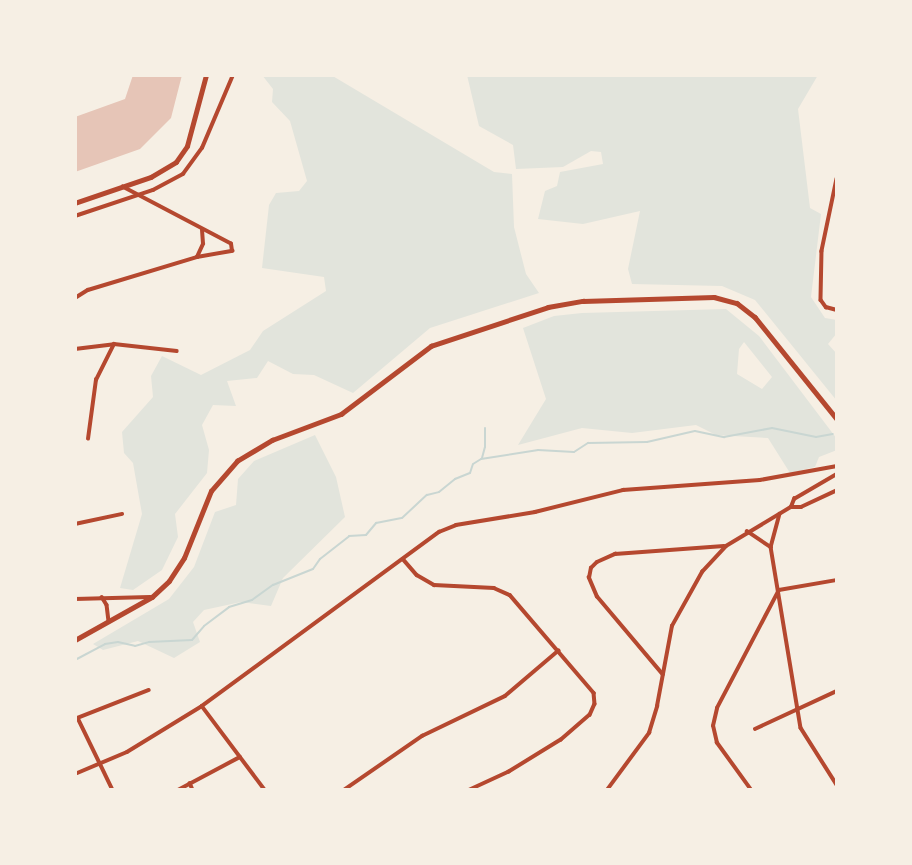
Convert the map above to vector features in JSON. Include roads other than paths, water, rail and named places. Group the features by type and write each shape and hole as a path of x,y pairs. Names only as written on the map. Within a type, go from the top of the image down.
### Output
{"main road":[{"path":"75,203 162,172 179,158 187,146 206,75"},
{"path":"75,640 152,597 177,570 211,491 237,461 272,440 341,414 431,345 548,307 583,301 714,297 737,303 755,317 837,419"}],"street":[{"path":"75,216 167,184 194,163 233,75"},
{"path":"837,178 822,250 821,300 826,307 837,310"},
{"path":"75,298 88,290 197,257 228,253 233,248 123,187"},
{"path":"197,257 203,244 202,230"},
{"path":"75,349 114,344 177,351"},
{"path":"88,439 96,380 114,344"},
{"path":"75,774 99,765 202,706 439,533 465,523 535,512 623,490 760,480 837,466"},
{"path":"790,507 794,499 837,474"},
{"path":"607,790 643,744 654,718 672,626 702,572 726,546 747,531 790,507 801,507 837,490"},
{"path":"780,513 771,547 799,712 810,746 837,785"},
{"path":"75,524 122,514"},
{"path":"747,531 771,547"},
{"path":"663,675 597,597 589,578 591,568 597,562 615,554 726,546"},
{"path":"403,559 417,575 434,585 503,591 517,601 594,693 595,704 590,715 579,726 531,760 470,790"},
{"path":"779,590 836,580"},
{"path":"751,790 717,743 713,719 742,656 779,590"},
{"path":"102,597 107,605 109,622"},
{"path":"75,599 152,597"},
{"path":"344,790 422,736 505,696 558,650"},
{"path":"113,790 77,718 149,690"},
{"path":"755,729 799,712 837,691"},
{"path":"202,706 265,790"},
{"path":"178,790 240,757"},
{"path":"190,783 193,790"}],"waterway":[{"path":"482,458 485,428"},
{"path":"75,660 105,644 118,642 135,646 149,642 192,640 204,626 229,607 252,600 273,585 313,569 320,559 349,536 366,535 376,523 402,518 427,495 439,492 455,479 470,473 473,464 481,459 538,450 574,452 588,443 647,442 695,431 724,437 772,428 816,437 833,434"}]}
